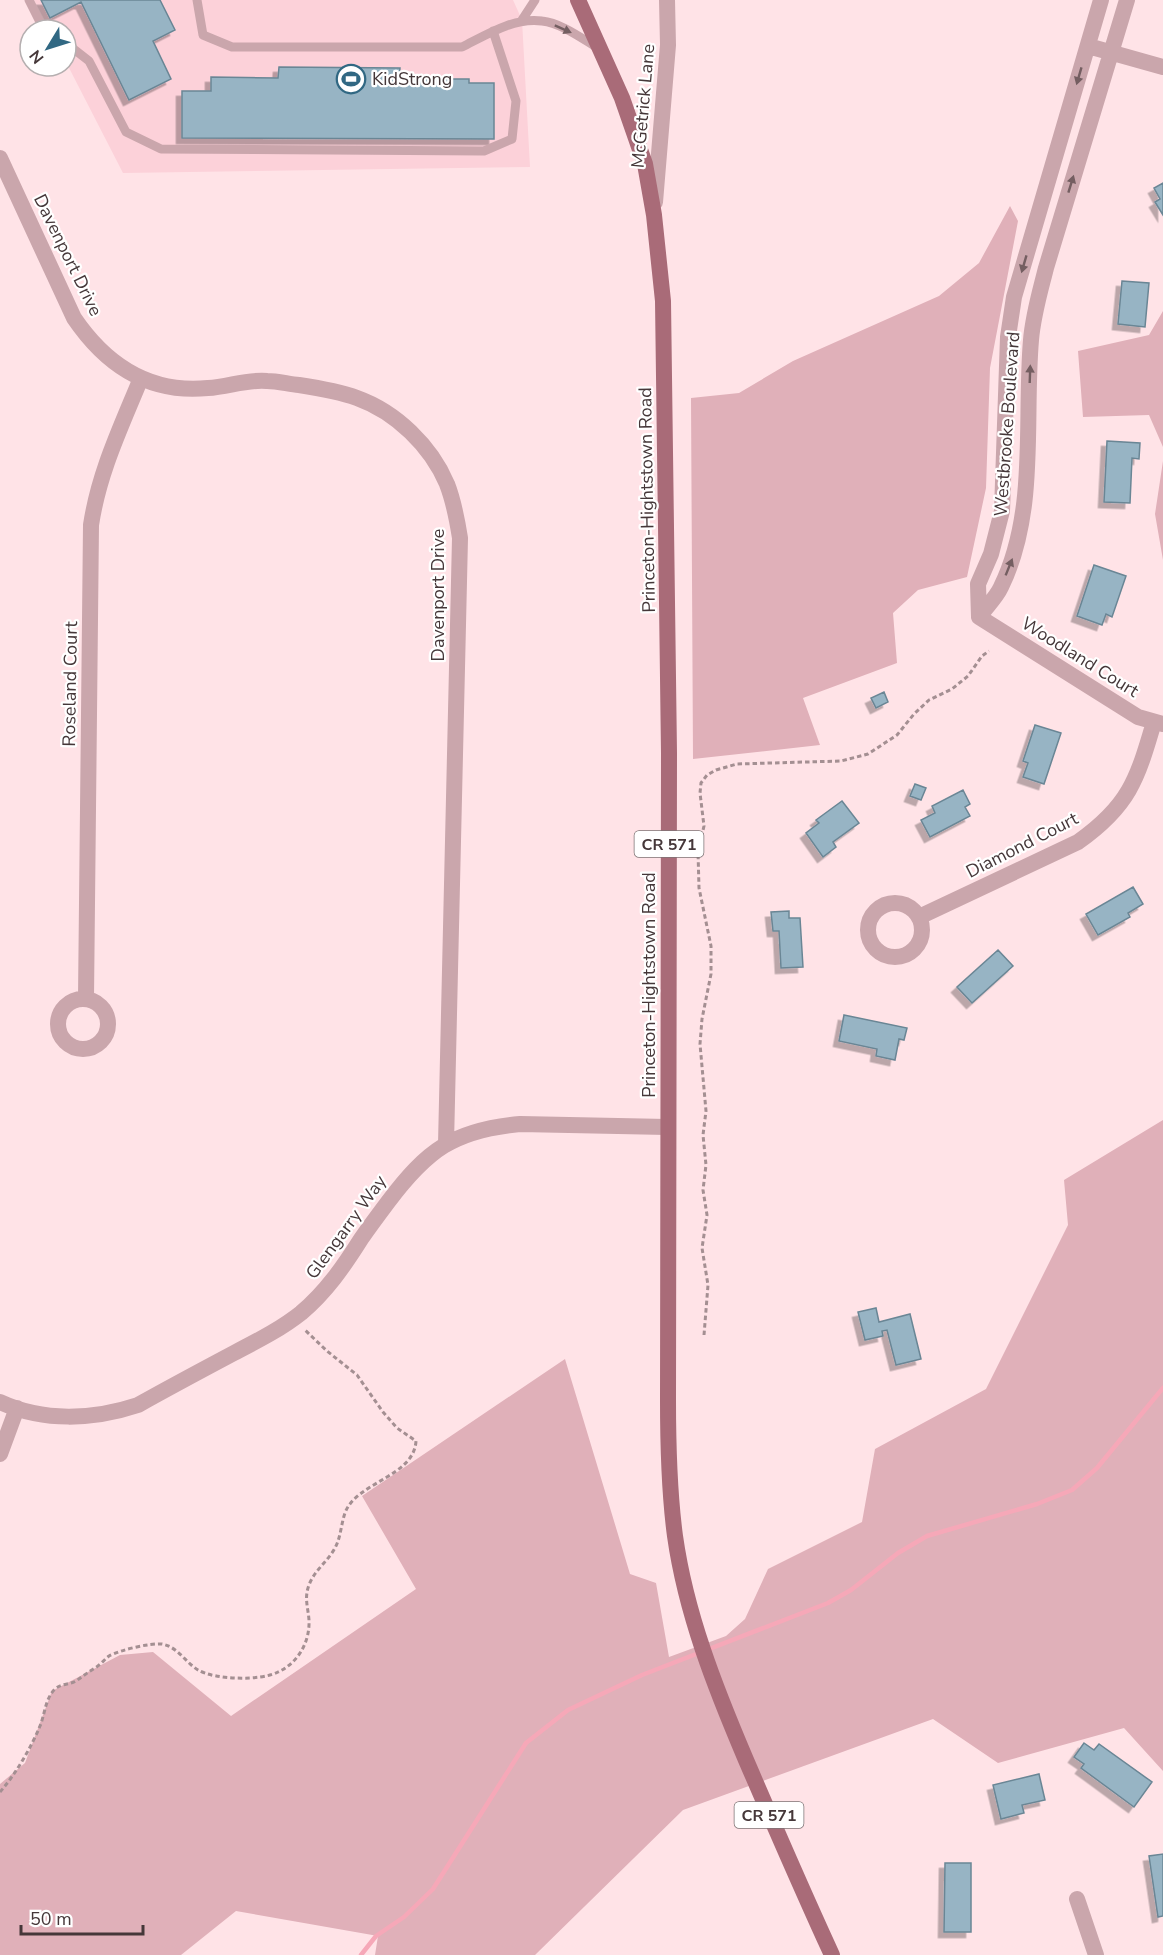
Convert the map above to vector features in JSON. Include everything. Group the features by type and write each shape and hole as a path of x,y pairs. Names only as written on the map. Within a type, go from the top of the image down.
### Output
{"main road":[{"name":"Princeton-Hightstown Road","path":"578,0 622,98 641,154 654,215 663,301 670,784 667,1127 668,1400 670,1487 677,1547 690,1610 710,1674 781,1844 832,1955"}],"street":[{"name":"McGetrick Lane","path":"654,215 668,45 667,0"},
{"name":"Westbrooke Boulevard","path":"980,617 978,584 991,554 1002,511 1008,338 1014,297 1101,0"},
{"name":"Westbrooke Boulevard","path":"980,617 1000,589 1013,556 1024,509 1031,339 1036,308 1127,0"},
{"path":"1088,46 1163,67"},
{"name":"Davenport Drive","path":"0,158 74,318 86,336 103,354 120,367 160,385 209,388 245,381 267,381 333,391 358,398 401,423 418,439 435,461 447,483 456,510 460,538 446,1144"},
{"name":"Roseland Court","path":"86,998 91,525 95,497 103,470 141,378"},
{"name":"Woodland Court","path":"980,617 1138,717 1158,723"},
{"name":"Diamond Court","path":"919,917 1078,842 1099,828 1130,791 1158,723"},
{"name":"Glengarry Way","path":"0,1402 43,1415 71,1417 123,1410 138,1405 277,1330 322,1293 341,1271 409,1175 426,1158 446,1144 471,1132 496,1126 520,1124 667,1127"},
{"path":"0,1454 17,1408"},
{"path":"1077,1899 1096,1955"}],"lane":[{"path":"29,0 38,18"},
{"path":"197,0 203,35 232,47 462,46 522,20 543,21 569,31 601,50"},
{"path":"522,20 535,0"},
{"path":"78,53 88,61 126,132 161,149 484,151 512,139 516,101 493,32"}],"path":[{"path":"704,1335 708,1285 702,1248 707,1215 703,1190 706,1165 703,1135 706,1111 700,1044 702,1019 711,975 711,946 699,888 698,852 704,826 701,783 707,775 716,770 737,764 841,761 868,754 897,735 929,700 952,689 968,676 989,651"},
{"path":"0,1792 10,1781 40,1725 49,1698 55,1689 62,1684 74,1682 109,1656 161,1644 173,1648 199,1670 219,1677 265,1677 289,1666 299,1655 308,1631 309,1621 305,1599 308,1586 337,1546 346,1511 363,1491 381,1482 406,1461 416,1446 416,1440 398,1428 383,1412 357,1375 304,1330"}],"shaded area":[{"path":"34,0 513,0 522,20 530,167 123,173 74,78 78,78 78,18 44,18"},
{"path":"1010,206 1018,221 990,368 986,488 967,577 918,590 893,613 897,663 803,698 820,745 693,759 691,398 739,393 793,361 939,296 979,263"},
{"path":"1163,311 1163,447 1149,415 1083,417 1078,351 1149,335"},
{"path":"1163,461 1163,560 1155,514"},
{"path":"1163,1120 1163,1771 1124,1728 998,1763 933,1719 683,1810 535,1955 375,1955 378,1936 236,1911 181,1955 0,1955 0,1784 25,1763 52,1691 120,1655 153,1652 231,1716 416,1589 362,1496 565,1359 630,1574 656,1583 669,1657 726,1636 745,1619 768,1569 862,1522 875,1449 986,1389 1068,1225 1064,1180"}],"building":[{"path":"41,0 160,0 175,30 153,41 171,79 129,100 81,2 50,18"},
{"path":"279,67 400,68 399,79 469,79 469,83 494,83 494,139 182,138 182,91 211,91 211,77 278,78"},
{"path":"1163,183 1163,215 1155,202 1160,199 1154,188"},
{"path":"1122,281 1149,283 1145,327 1118,324"},
{"path":"1107,441 1140,443 1139,459 1132,458 1130,503 1104,502"},
{"path":"1094,565 1126,576 1112,617 1106,614 1102,625 1077,616"},
{"path":"884,692 888,702 876,708 871,698"},
{"path":"1035,725 1061,733 1044,784 1023,777 1028,763 1023,761"},
{"path":"915,784 926,788 921,800 910,796"},
{"path":"963,790 970,804 965,807 970,816 930,837 921,820 935,813 932,806"},
{"path":"842,801 859,823 833,842 836,847 823,857 806,833 819,823 816,820"},
{"path":"1133,887 1143,904 1128,913 1130,917 1098,935 1086,914"},
{"path":"789,911 789,918 800,918 803,967 781,968 779,931 773,931 771,912"},
{"path":"998,950 1013,966 972,1003 957,987"},
{"path":"844,1015 907,1028 904,1040 899,1039 895,1060 876,1056 877,1049 839,1041"},
{"path":"876,1308 879,1322 910,1314 921,1359 896,1365 887,1330 882,1331 883,1336 865,1340 858,1312"},
{"path":"1084,1743 1094,1750 1099,1744 1152,1782 1134,1807 1081,1768 1084,1764 1074,1757"},
{"path":"1039,1774 1045,1800 1022,1805 1024,1813 1001,1819 993,1785"},
{"path":"1163,1854 1163,1916 1158,1917 1149,1856"},
{"path":"945,1863 971,1863 971,1932 944,1932"}],"waterway":[{"path":"361,1955 376,1936 404,1917 433,1889 526,1743 568,1710 642,1675 828,1603 851,1590 898,1553 927,1536 1037,1504 1072,1490 1097,1468 1163,1388"}],"place":[{"name":"KidStrong","path":"351,79"}]}
